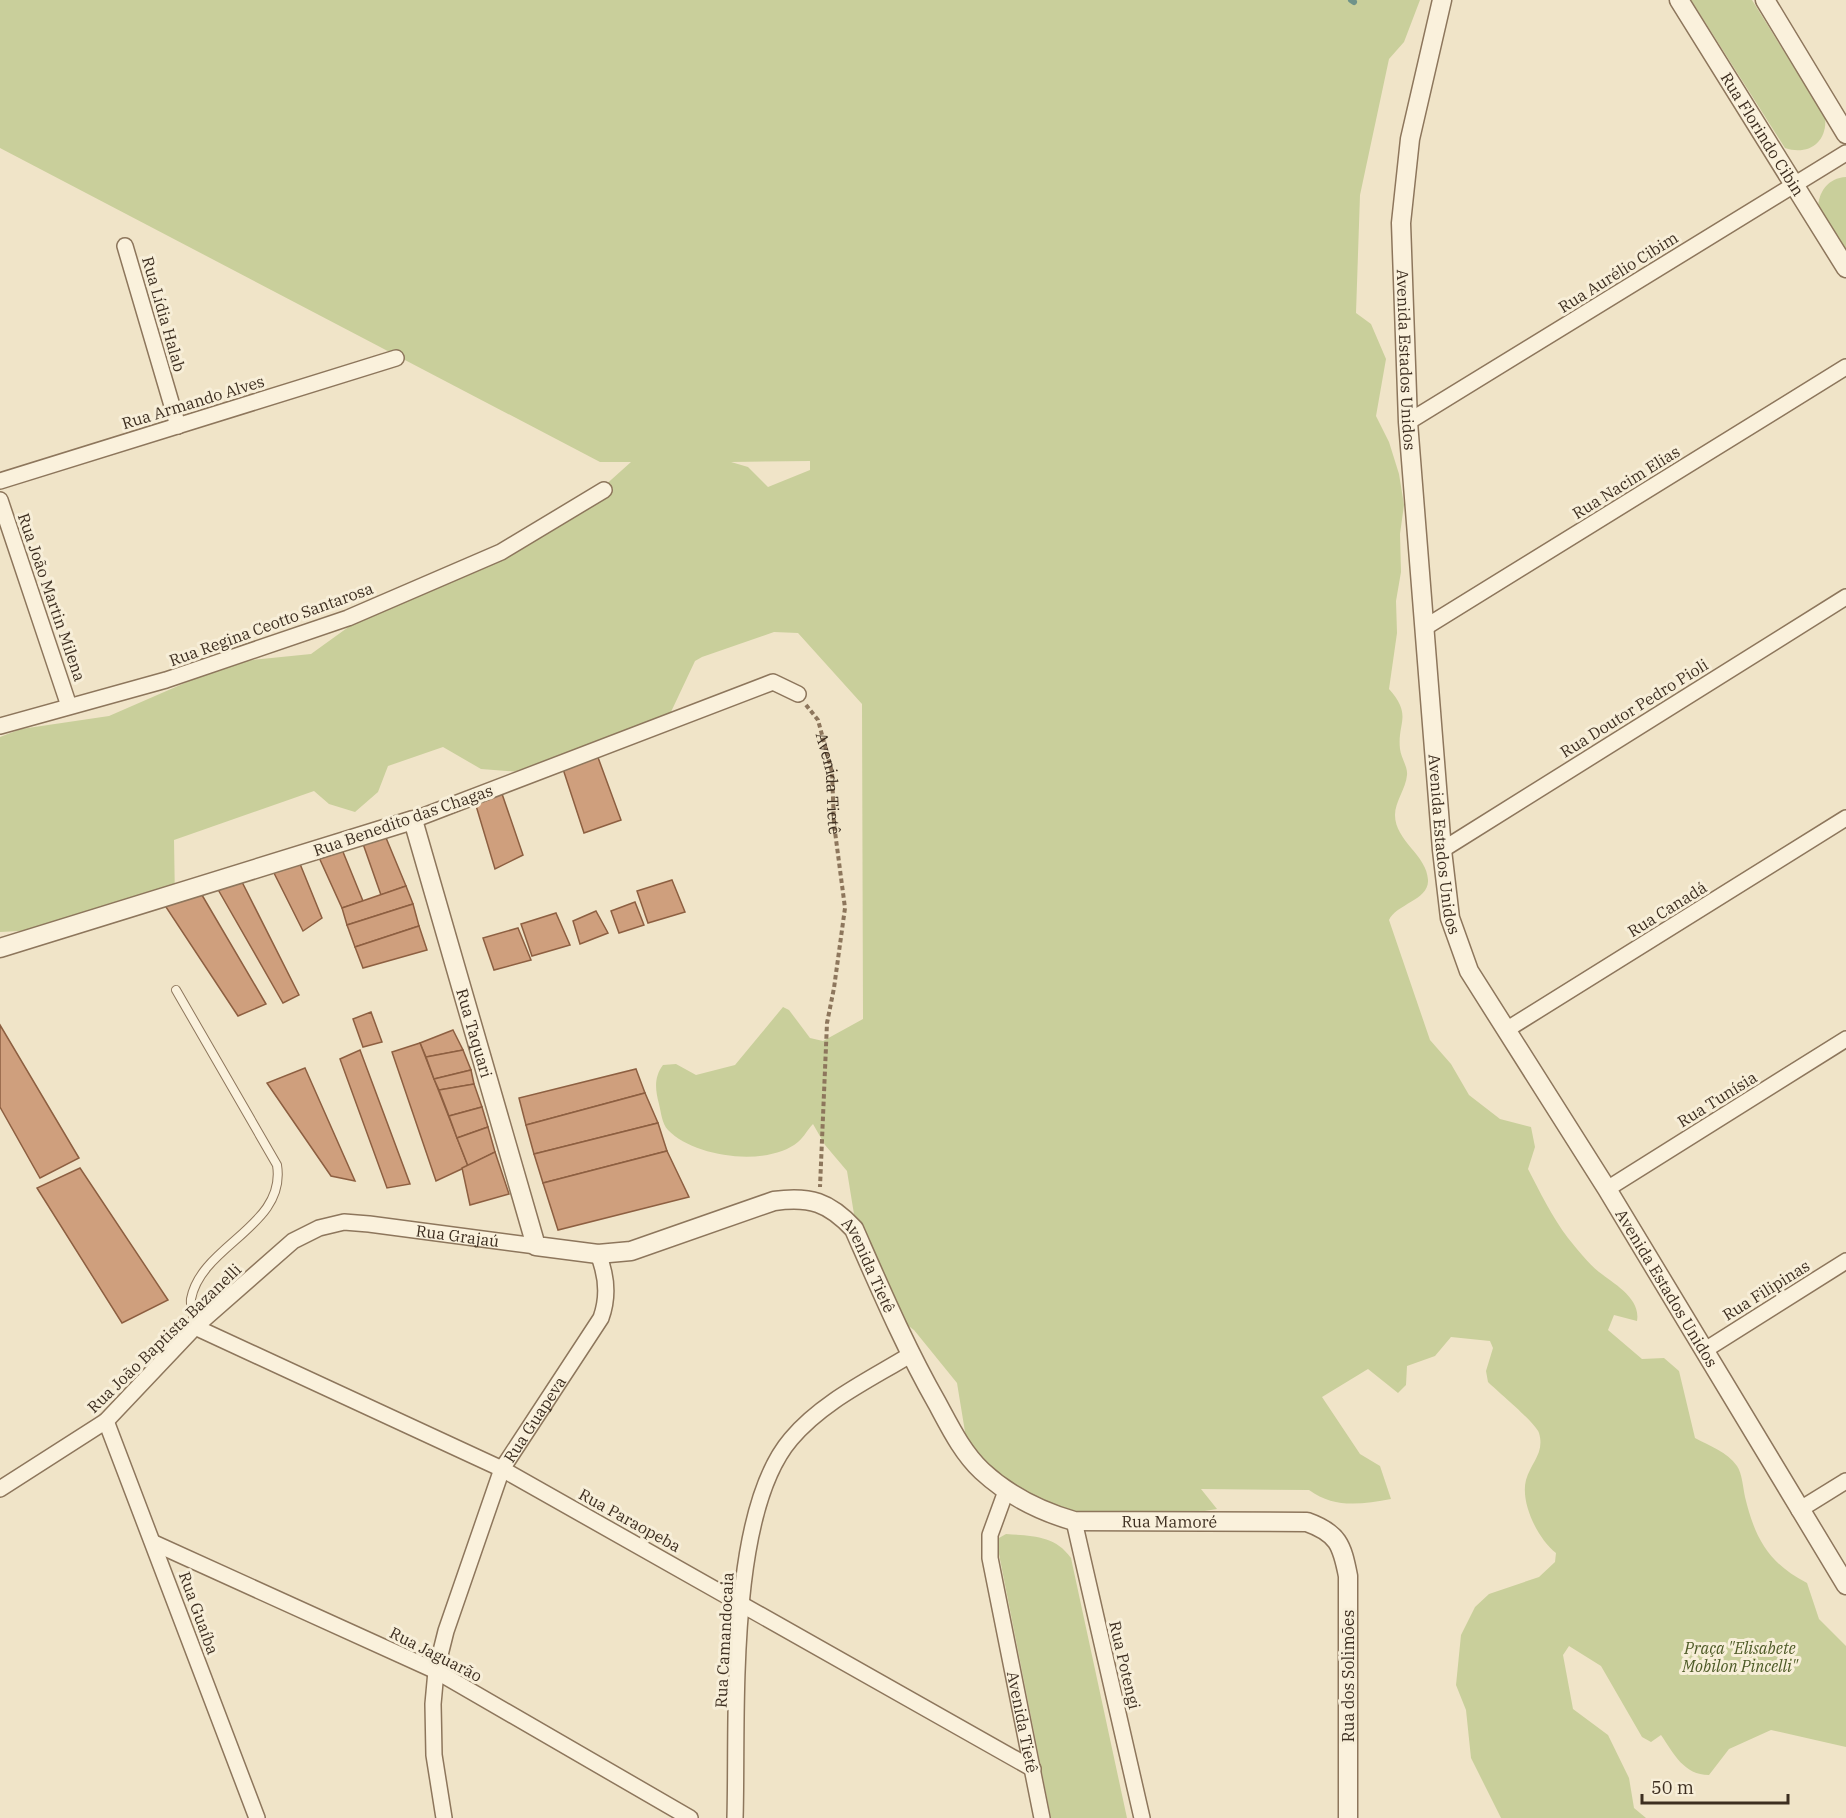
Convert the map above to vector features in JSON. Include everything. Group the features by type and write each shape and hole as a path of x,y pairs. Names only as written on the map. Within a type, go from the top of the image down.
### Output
{"street":[{"name":"Avenida Estados Unidos","path":"1442,0 1410,139 1401,223 1408,422 1442,850 1450,918 1469,971 1607,1189 1846,1585"},
{"name":"Rua Florindo Cibin","path":"1679,0 1846,268"},
{"path":"1765,0 1846,134"},
{"name":"Rua Aurélio Cibim","path":"1408,422 1846,153"},
{"name":"Rua Lídia Halab","path":"125,246 178,426"},
{"name":"Rua Armando Alves","path":"0,482 396,358"},
{"name":"Rua Nacim Elias","path":"1424,628 1846,367"},
{"name":"Rua Regina Ceotto Santarosa","path":"0,726 166,680 348,618 501,552 604,490"},
{"name":"Rua João Martin Milena","path":"0,500 69,706"},
{"name":"Rua Doutor Pedro Pioli","path":"1442,850 1846,597"},
{"name":"Rua Benedito das Chagas","path":"0,948 412,820 773,682 798,694"},
{"name":"Rua Canadá","path":"1506,1030 1846,818"},
{"name":"Rua Taquari","path":"412,820 536,1246"},
{"name":"Rua Tunísia","path":"1607,1189 1846,1039"},
{"path":"598,1254 631,1251 774,1201 798,1198 820,1203"},
{"name":"Avenida Tietê","path":"820,1203 839,1213 854,1229 910,1355 958,1442 981,1470 1006,1491 990,1535 990,1558 1042,1818"},
{"name":"Rua Grajaú","path":"319,1228 344,1222 369,1224 598,1254"},
{"name":"Rua João Baptista Bazanelli","path":"0,1489 106,1421 195,1327 293,1241 319,1228"},
{"name":"Rua Guapeva","path":"444,1818 434,1755 433,1704 436,1671 446,1631 502,1469 601,1318 606,1305 607,1284 605,1270 598,1254"},
{"name":"Rua Filipinas","path":"1705,1350 1846,1261"},
{"name":"Rua Paraopeba","path":"195,1327 502,1469 1033,1769"},
{"name":"Rua Camandocaia","path":"735,1818 740,1603 752,1523 768,1475 790,1440 820,1411 910,1355"},
{"name":"Rua Guaíba","path":"106,1421 256,1818"},
{"path":"1799,1510 1846,1481"},
{"name":"Rua Mamoré","path":"1006,1491 1048,1514 1074,1521 1307,1522 1335,1536"},
{"name":"Rua Potengi","path":"1074,1521 1142,1818"},
{"name":"Rua dos Solimões","path":"1335,1536 1343,1553 1348,1576 1348,1818"},
{"name":"Rua Jaguarão","path":"154,1543 436,1671 690,1818"}],"lane":[{"path":"176,990 277,1164 279,1178 266,1210 195,1284 190,1301 195,1327"}],"path":[{"name":"Avenida Tietê","path":"798,694 818,720 832,771 834,824 845,908 827,1023 820,1203"}],"green space":[{"name":"Praça \"Elisabete Mobilon Pincelli\"","path":"0,0 1420,0 1404,42 1389,59 1360,195 1356,313 1371,324 1386,359 1376,416 1389,442 1399,474 1404,505 1400,534 1401,572 1396,601 1397,633 1389,689 1396,698 1402,713 1400,749 1407,775 1397,805 1396,824 1422,863 1428,880 1423,892 1398,910 1389,920 1430,1040 1451,1064 1469,1095 1500,1119 1531,1127 1535,1147 1528,1169 1551,1213 1587,1260 1625,1292 1635,1305 1637,1321 1614,1315 1608,1330 1642,1359 1664,1358 1679,1371 1695,1438 1723,1453 1737,1466 1753,1525 1765,1548 1782,1567 1807,1583 1819,1619 1846,1646 1846,1747 1771,1730 1729,1749 1709,1775 1700,1774 1680,1762 1661,1735 1651,1742 1642,1737 1601,1666 1569,1646 1563,1655 1573,1709 1608,1735 1629,1778 1634,1808 1646,1818 1501,1818 1471,1758 1466,1710 1456,1685 1461,1635 1475,1607 1489,1594 1539,1577 1555,1562 1556,1553 1537,1530 1526,1499 1526,1480 1539,1452 1539,1433 1524,1415 1488,1382 1486,1371 1493,1348 1490,1341 1451,1337 1435,1356 1407,1366 1406,1385 1398,1393 1368,1369 1322,1397 1360,1454 1380,1466 1391,1499 1349,1504 1329,1500 1309,1490 1201,1489 1217,1509 1149,1520 1084,1519 1022,1494 968,1450 957,1383 914,1330 887,1310 859,1245 847,1171 825,1145 813,1124 798,1142 785,1150 769,1155 751,1157 713,1153 680,1140 668,1130 664,1125 658,1099 657,1079 663,1065 676,1064 696,1075 735,1065 783,1007 789,1010 810,1038 823,1041 863,1019 862,704 798,633 774,632 702,657 695,661 670,714 532,773 481,769 443,747 388,766 378,792 355,812 329,804 314,791 174,840 175,902 78,928 0,932 0,737 21,729 109,716 233,662 311,654 354,623 592,497 631,462 600,462 0,148","holes":["810,461 810,470 768,487 748,467 731,462"]},
{"path":"1691,0 1752,0 1825,117 1823,134 1815,145 1801,150 1785,148"},
{"path":"1846,177 1846,254 1818,209 1818,203 1829,183"},
{"path":"1006,1534 1042,1538 1058,1545 1071,1558 1127,1818 1051,1818 997,1544 999,1538"}],"building":[{"path":"596,752 621,820 584,833 562,766"},
{"path":"500,788 523,855 495,869 474,799"},
{"path":"384,833 406,886 381,895 362,841"},
{"path":"341,847 363,901 342,908 317,853"},
{"path":"298,859 322,918 303,931 271,867"},
{"path":"240,878 299,995 283,1003 216,886"},
{"path":"672,880 685,912 648,923 637,891"},
{"path":"406,886 413,904 347,925 342,908"},
{"path":"199,890 266,1004 238,1016 162,901"},
{"path":"635,902 644,925 619,933 611,911"},
{"path":"413,904 419,926 355,947 347,925"},
{"path":"596,911 608,933 580,944 573,921"},
{"path":"556,913 570,945 532,956 521,924"},
{"path":"419,926 427,950 363,968 355,947"},
{"path":"518,928 531,960 494,970 483,938"},
{"path":"371,1012 382,1042 363,1047 353,1019"},
{"path":"0,1025 79,1158 40,1178 0,1107"},
{"path":"453,1030 463,1050 426,1057 420,1043"},
{"path":"420,1043 468,1166 436,1181 392,1052"},
{"path":"360,1050 410,1184 387,1188 340,1059"},
{"path":"463,1050 471,1070 434,1079 426,1057"},
{"path":"305,1068 355,1181 331,1176 267,1083"},
{"path":"636,1069 645,1093 526,1125 519,1098"},
{"path":"471,1070 474,1084 439,1090 434,1079"},
{"path":"474,1084 482,1107 449,1116 439,1090"},
{"path":"645,1093 658,1123 534,1154 526,1125"},
{"path":"482,1107 488,1127 457,1138 449,1116"},
{"path":"658,1123 667,1151 543,1183 534,1154"},
{"path":"488,1127 495,1152 468,1166 457,1138"},
{"path":"667,1151 689,1197 558,1230 543,1183"},
{"path":"495,1152 509,1194 470,1205 462,1168"},
{"path":"80,1168 168,1300 122,1323 37,1188"}]}
